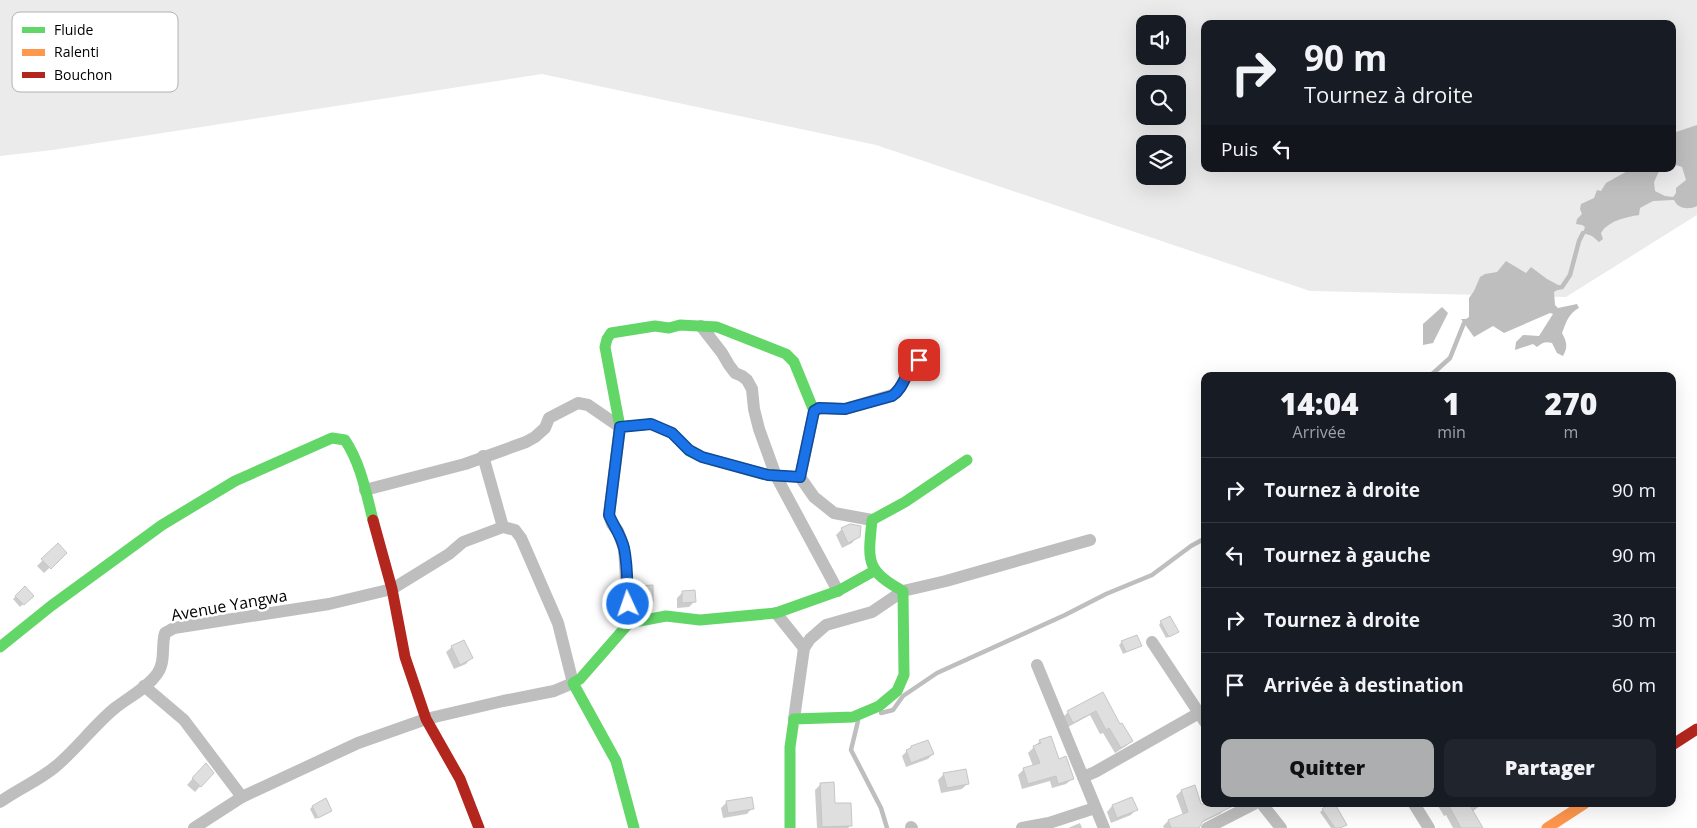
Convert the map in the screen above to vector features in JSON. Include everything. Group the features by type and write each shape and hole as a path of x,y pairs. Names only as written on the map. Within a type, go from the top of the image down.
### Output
{"street":[{"path":"629,623 624,549 618,531 612,524 609,515 620,427 605,347 611,333 655,326 669,328 680,325 717,327 786,354 794,362 814,411 800,477 814,497 834,513 872,520 904,502 967,460"},
{"path":"701,326 722,353 734,373 747,380 752,389 759,429 776,476 838,591"},
{"path":"814,411 819,408 845,409 892,396 898,391 911,366 919,360"},
{"path":"365,490 466,464 483,456 526,442 545,428 549,418 578,403 588,405 620,427 651,424 661,427 672,433 689,450 717,462 776,476 800,477"},
{"path":"0,647 51,606 162,525 235,481 332,438 345,440 352,450 365,490 392,589 405,657 426,719 460,780 479,828"},
{"path":"483,456 503,527"},
{"path":"872,520 869,549 874,571 886,583 903,591"},
{"path":"392,589 442,558 463,542 503,527 514,530 520,538 558,623 573,683 616,761 634,828"},
{"path":"790,828 790,747 804,648 810,639 826,625 872,612 903,591 946,581 1090,540"},
{"path":"194,828 242,797 358,743 426,719 554,691 573,683 580,679 629,623 666,616 700,620 776,613 838,591 874,571"},
{"name":"Avenue Yangwa","path":"0,802 55,767 114,708 158,673 163,657 162,642 165,633 174,628 329,604 392,589"},
{"path":"794,719 853,716 879,706 897,691 904,675 903,591"},
{"path":"776,613 804,648"},
{"path":"1152,642 1201,716"},
{"path":"1037,665 1104,828"},
{"path":"144,686 184,720 242,797"},
{"path":"1083,777 1201,718"},
{"path":"1676,742 1697,729"},
{"path":"1207,828 1248,807"},
{"path":"1264,807 1281,828"},
{"path":"1416,807 1429,828"},
{"path":"1548,828 1580,807"},
{"path":"1022,828 1095,808"}],"shaded area":[{"path":"0,0 1697,0 1697,215 1566,297 1310,291 876,145 542,74 53,150 0,156"},
{"path":"1697,125 1697,206 1684,208 1674,200 1653,201 1640,208 1639,215 1623,218 1608,225 1601,233 1603,239 1599,242 1592,236 1583,233 1585,227 1576,224 1577,219 1582,214 1581,204 1594,198 1597,190 1601,191 1606,183 1626,172 1659,172 1654,182 1655,191 1665,196 1673,197 1676,193 1676,188 1686,180 1682,167 1676,165 1676,132"},
{"path":"1506,261 1526,273 1531,267 1562,287 1554,292 1555,305 1558,308 1577,304 1579,308 1570,315 1562,333 1566,344 1563,356 1557,353 1550,342 1537,347 1533,344 1515,350 1516,342 1523,335 1539,336 1553,314 1550,313 1504,333 1493,326 1474,337 1461,319 1469,317 1469,298 1480,277 1497,272"},
{"path":"1442,307 1448,313 1433,343 1423,345 1423,324"}],"building":[{"path":"850,524 861,526 860,537 848,543 841,528"},
{"path":"58,543 67,553 51,569 41,559"},
{"path":"653,585 653,602 636,602 635,586"},
{"path":"25,586 34,596 24,605 15,596"},
{"path":"695,590 696,602 682,603 682,591"},
{"path":"1170,616 1179,632 1169,637 1160,621"},
{"path":"1137,635 1142,646 1126,652 1121,641"},
{"path":"464,640 473,658 460,665 451,646"},
{"path":"1103,692 1120,724 1122,723 1133,741 1121,748 1109,728 1106,730 1096,711 1073,723 1067,711"},
{"path":"1051,736 1059,759 1066,756 1074,779 1058,784 1056,776 1028,784 1023,768 1040,763 1033,746 1041,743 1039,740"},
{"path":"928,740 934,754 911,763 906,750 911,748 911,746"},
{"path":"206,763 214,773 201,787 192,778"},
{"path":"966,769 969,784 947,788 943,773"},
{"path":"834,782 835,803 851,803 852,826 822,827 820,783"},
{"path":"1195,785 1201,807 1231,807 1203,821 1199,828 1171,828 1168,820 1188,812 1181,790"},
{"path":"752,797 754,809 728,813 726,801"},
{"path":"1132,797 1138,810 1117,818 1112,805"},
{"path":"326,798 332,811 318,818 312,806"},
{"path":"1325,807 1337,807 1347,825 1335,828 1322,809"},
{"path":"1450,807 1471,807 1483,828 1461,828"}],"waterway":[{"path":"1556,288 1562,287 1570,275 1583,233"},
{"path":"1434,372 1450,358 1464,323 1468,321"},
{"path":"881,713 893,710 903,696 937,673 1065,615 1106,594 1152,575 1201,541"},
{"path":"858,721 851,750 881,808 887,828"}],"traffic: fast":[{"path":"800,477 769,475 702,457 689,451 672,433 651,424 620,427 605,347 607,339 611,333 655,326 669,328 680,325 717,327 786,354 794,362 814,411"},
{"path":"0,647 51,606 162,525 235,481 332,438 345,440 351,449 362,479 373,520"},
{"path":"790,828 790,747 794,719 853,717 879,706 897,691 904,675 903,591 891,584 875,570 870,555 872,520 905,502 967,460"},
{"path":"634,828 616,761 573,683 580,679 629,623 666,616 700,620 776,613 838,591 874,571"}],"traffic: slow":[{"path":"1547,828 1579,807"}],"traffic: jam":[{"path":"373,520 392,589 405,657 426,719 460,779 479,828"},
{"path":"1676,742 1697,729"}],"route":[{"path":"628,604 624,549 618,531 612,524 609,515 620,427 651,424 672,433 689,450 702,457 768,475 800,477 816,409 845,409 892,396 898,391 911,366 919,360"}]}
